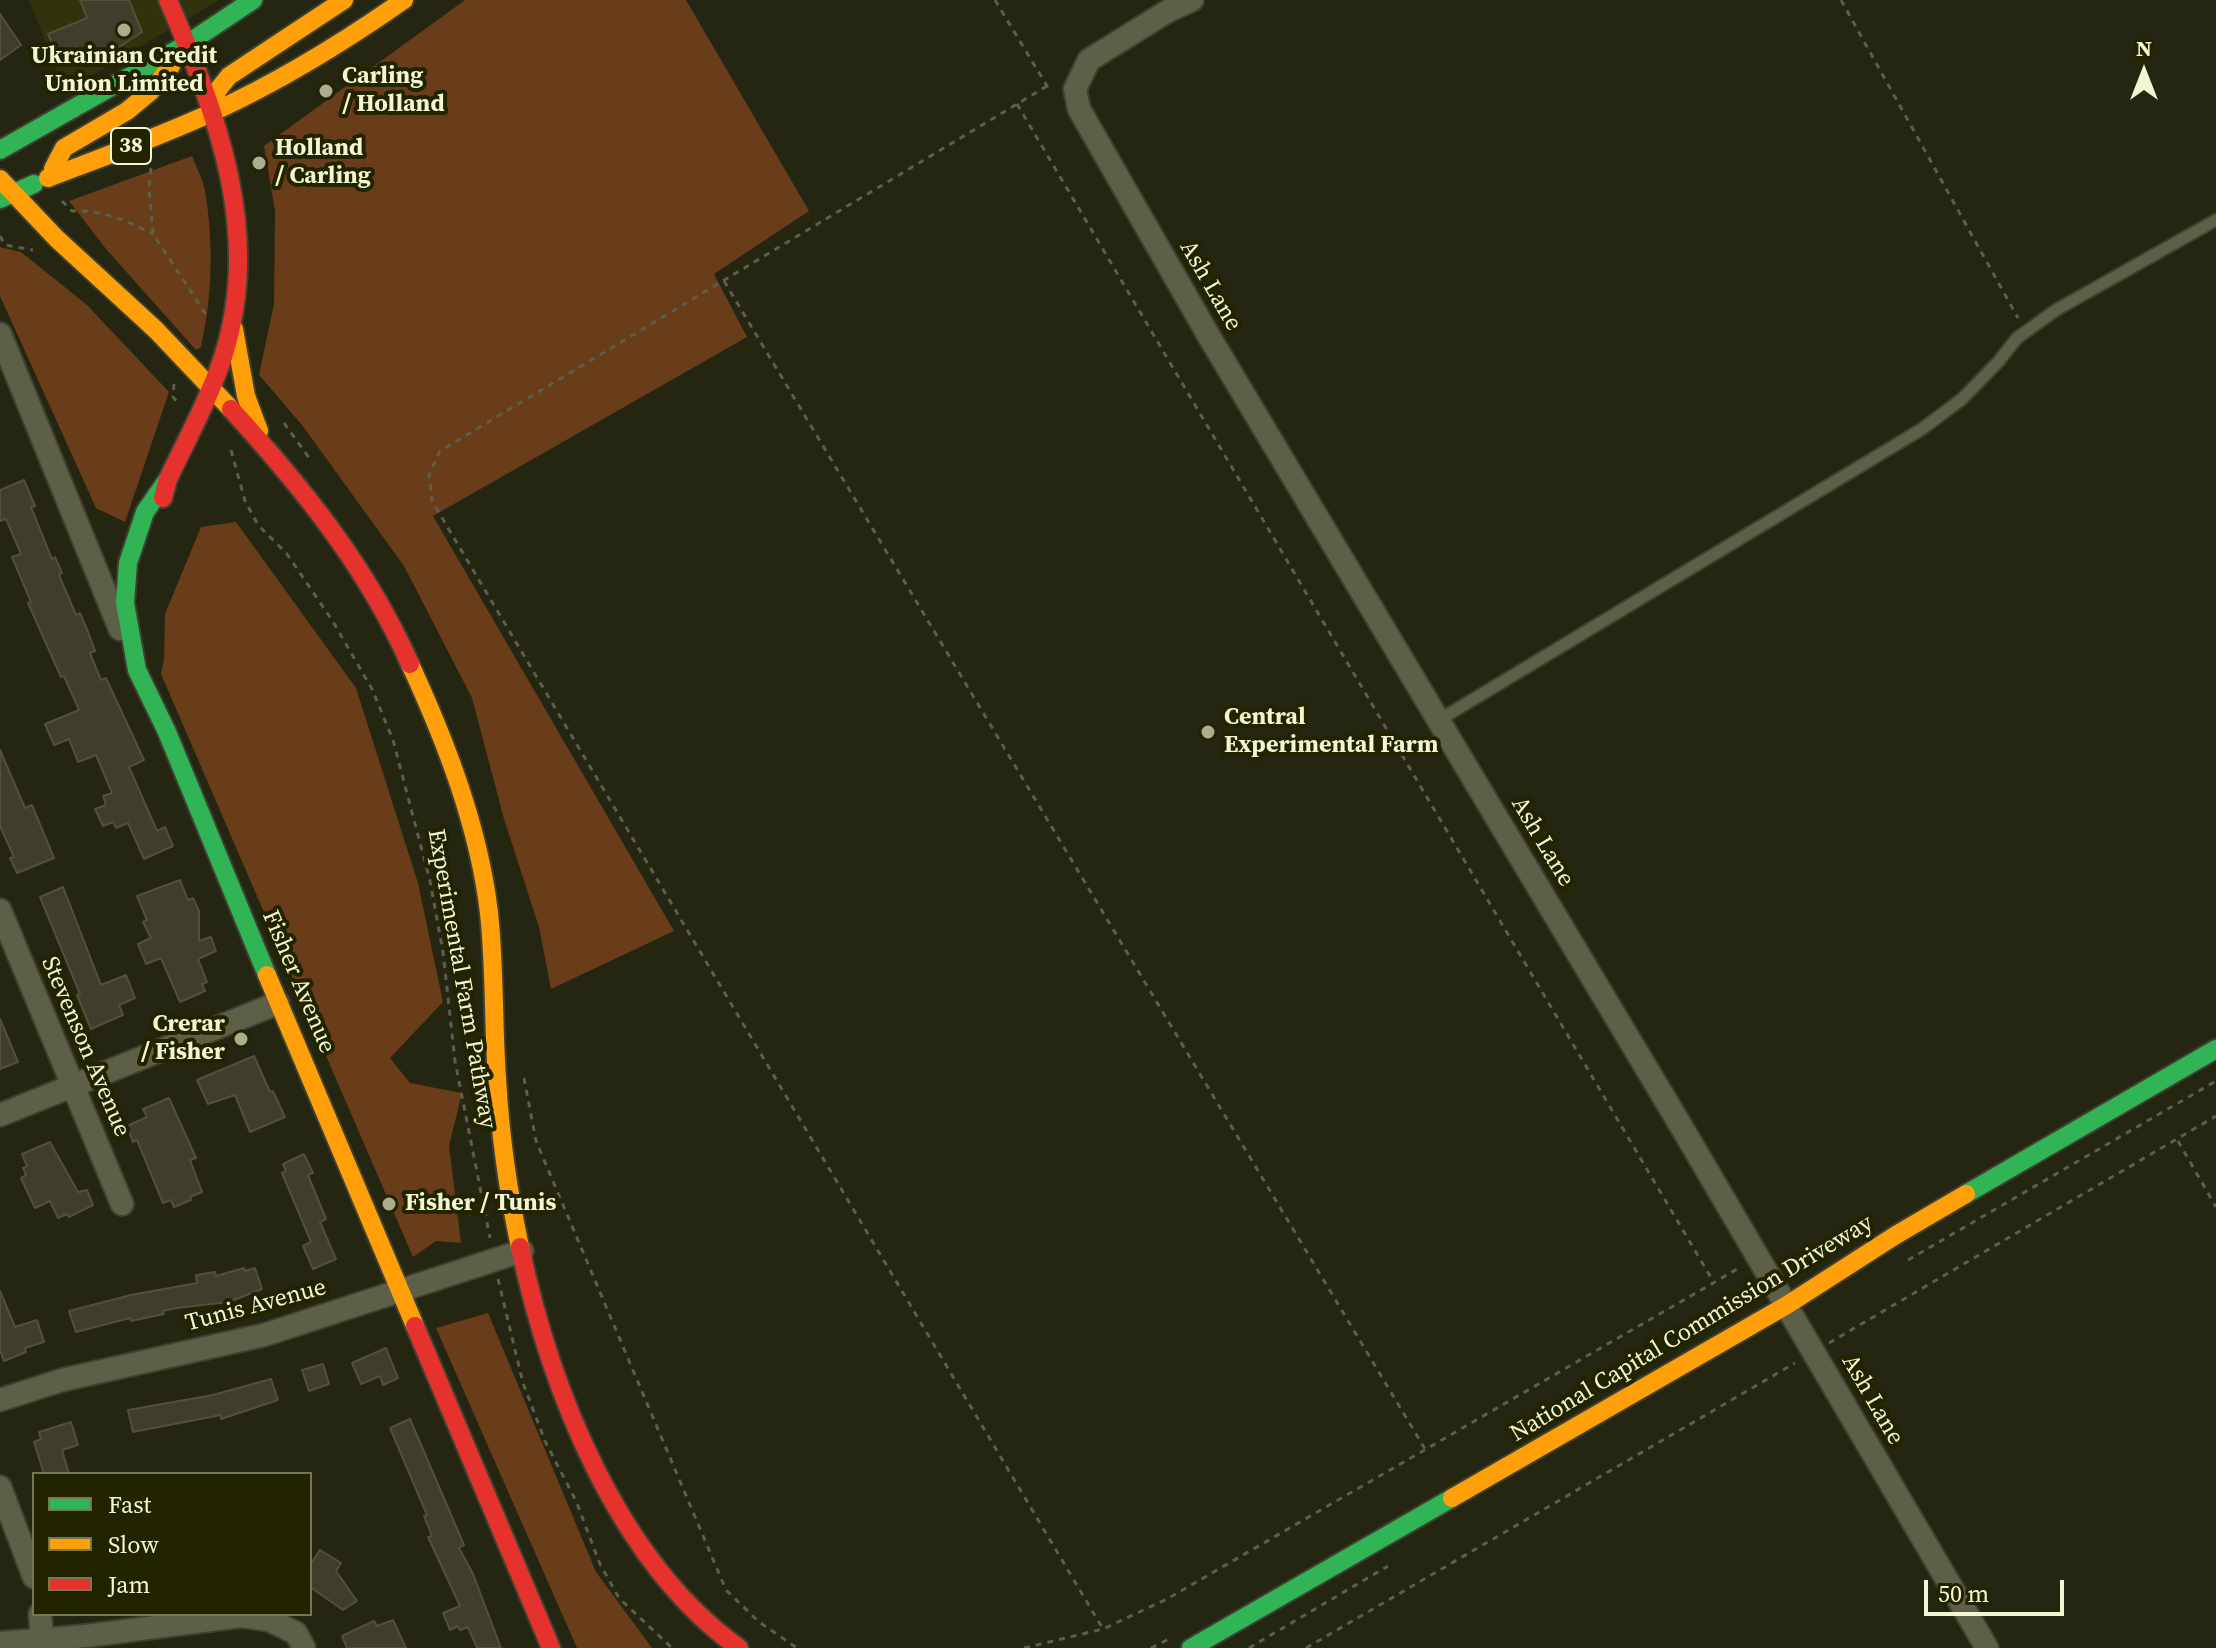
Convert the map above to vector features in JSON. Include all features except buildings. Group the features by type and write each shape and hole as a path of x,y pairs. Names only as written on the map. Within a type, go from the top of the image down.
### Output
{"main road":[{"path":"137,670 125,603 128,563 145,512 168,479 224,355 239,280 238,216 231,168 213,112 168,0"},
{"name":"38","path":"7,196 17,163 253,0"},
{"path":"213,112 217,91 229,76 344,0"},
{"name":"38","path":"17,163 213,112 315,59 404,0"},
{"path":"132,307 108,271 53,202 17,163 64,148 105,125 151,91 187,44"},
{"path":"0,179 7,196 132,307 267,449 323,517 361,571 389,619 442,739 469,822 488,909 505,1167 522,1251 551,1364 592,1463 624,1522 662,1572 723,1638 739,1648"},
{"path":"232,322 246,396 267,449"},
{"path":"150,555 168,479"},
{"path":"145,577 143,606 146,645 167,732"},
{"name":"Fisher Avenue","path":"137,670 167,732 278,1003 551,1648"},
{"name":"National Capital Commission Driveway","path":"1191,1648 1787,1305 1896,1235 2216,1049"}],"street":[{"path":"1075,89 1089,60 1168,11 1192,0"},
{"name":"Ash Lane","path":"1075,89 1079,109 1218,352 1759,1257 1987,1648"},
{"name":"Fisher Avenue","path":"0,334 137,670"},
{"name":"Stevenson Avenue","path":"0,910 122,1204"},
{"path":"0,1115 278,1003"},
{"name":"Tunis Avenue","path":"0,1400 62,1380 264,1335 522,1251"},
{"path":"0,1487 32,1572"},
{"path":"40,1616 43,1644"},
{"path":"0,1643 43,1644 241,1616 269,1620 296,1633 304,1648"}],"lane":[{"path":"1439,720 1922,429 1962,399 2017,338 2056,310 2216,220"}],"path":[{"path":"995,0 1047,86"},
{"path":"1841,0 2026,332"},
{"path":"1075,89 1047,86 440,451 429,475 432,501 1103,1629"},
{"path":"1017,104 1713,1281"},
{"path":"152,165 149,188 153,234 211,323"},
{"path":"53,202 72,211 93,210 114,215 153,234"},
{"path":"724,281 1425,1449"},
{"path":"282,421 318,469"},
{"name":"Experimental Farm Pathway","path":"230,445 245,501 258,525 287,554 332,620 372,689 393,740 430,881 443,952 455,1061 492,1246"},
{"path":"523,1076 536,1141 726,1590 759,1622 797,1648"},
{"path":"1306,1648 2216,1116"},
{"path":"2177,1139 2216,1207"},
{"path":"1024,1648 1103,1629 1167,1599 1759,1257"},
{"path":"497,1276 523,1383 545,1441 576,1501 600,1564 619,1598 672,1648"}],"shaded area":[{"path":"29,0 219,0 65,91"},
{"path":"465,0 686,0 809,211 714,274 747,337 433,516 674,931 551,989 539,927 504,819 472,698 404,566 302,425 259,375 274,304 275,211 264,146"},
{"path":"192,156 205,191 211,250 208,309 201,347 196,350 106,249 69,201"},
{"path":"0,247 21,252 87,305 169,392 125,522 96,508 0,296"},
{"path":"236,522 356,688 418,883 443,1002 390,1058 410,1083 462,1093 449,1146 461,1243 436,1241 413,1257 161,674 165,614 201,527"},
{"path":"488,1313 596,1572 652,1648 577,1648 436,1328"}],"traffic: fast":[{"path":"0,150 187,44 253,0"},
{"path":"0,199 34,184"},
{"path":"168,479 145,512 128,563 125,603 137,670 167,732 267,975"},
{"path":"1966,1194 2216,1049"},
{"path":"1191,1648 1452,1498"}],"traffic: slow":[{"path":"213,112 217,91 229,76 344,0"},
{"path":"48,178 172,130 238,100 312,60 404,0"},
{"path":"53,169 64,148 127,111 151,91 171,66"},
{"path":"0,179 57,239 156,330 231,409"},
{"path":"234,329 246,396 259,431"},
{"path":"410,664 459,786 478,849 491,934 500,1120 520,1247"},
{"path":"267,975 415,1326"},
{"path":"1452,1498 1787,1305 1966,1194"}],"traffic: jam":[{"path":"163,498 168,479 223,357 234,311 238,265 236,220 229,175 203,86 168,0"},
{"path":"231,409 331,529 374,594 410,664"},
{"path":"520,1247 550,1357 570,1413 595,1468 624,1520 658,1568 696,1612 739,1648"},
{"path":"415,1326 551,1648"}],"place":[{"name":"Ukrainian Credit Union Limited","path":"124,30"},
{"name":"Carling / Holland","path":"326,91"},
{"name":"Holland / Carling","path":"259,163"},
{"name":"Central Experimental Farm","path":"1208,732"},
{"name":"Crerar / Fisher","path":"241,1039"},
{"name":"Fisher / Tunis","path":"389,1204"}]}
